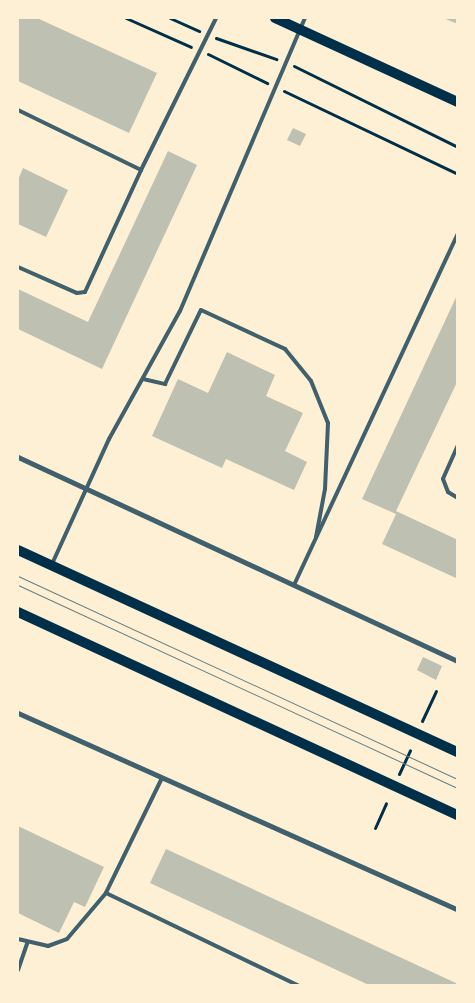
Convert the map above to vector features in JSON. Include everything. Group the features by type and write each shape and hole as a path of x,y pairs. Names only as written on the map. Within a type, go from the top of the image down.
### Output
{"main road":[{"path":"275,18 458,102"},
{"path":"18,550 458,752"},
{"path":"18,612 458,815"}],"street":[{"path":"18,457 458,661"},
{"path":"18,713 161,780 457,910"}],"lane":[{"path":"18,267 76,293 85,292 141,170 216,18"},
{"path":"51,566 90,490 110,439 180,311 274,86 305,18"},
{"path":"18,110 141,170"},
{"path":"294,586 458,234"},
{"path":"143,379 165,384 201,310 256,332 291,354 311,380 328,423 325,489 316,537"},
{"path":"458,445 443,478 448,492 458,498"},
{"path":"18,939 27,944 48,946 67,939 106,893 161,780"},
{"path":"106,893 300,986"},
{"path":"18,970 27,944"}],"path":[{"path":"126,18 200,51 458,174"},
{"path":"170,18 207,35 285,62 458,147"},
{"path":"422,721 436,691"},
{"path":"399,774 410,750"},
{"path":"376,828 386,803"}],"building":[{"path":"18,18 37,18 157,73 129,133 18,81"},
{"path":"443,18 458,18 458,24"},
{"path":"293,128 306,134 300,146 287,140"},
{"path":"168,151 197,165 102,369 18,329 18,289 88,322"},
{"path":"23,168 68,190 46,237 18,224 18,180"},
{"path":"458,293 458,380 396,511 458,540 458,579 382,544 396,514 362,499"},
{"path":"227,352 275,375 266,396 303,413 285,451 307,462 294,490 226,459 222,468 152,436 178,379 208,393"},
{"path":"423,657 442,666 436,680 417,670"},
{"path":"18,826 104,867 85,907 74,902 59,933 18,913"},
{"path":"166,849 458,984 458,986 371,986 150,883"}],"tram line":[{"path":"18,576 458,779"},
{"path":"18,585 458,788"}]}
